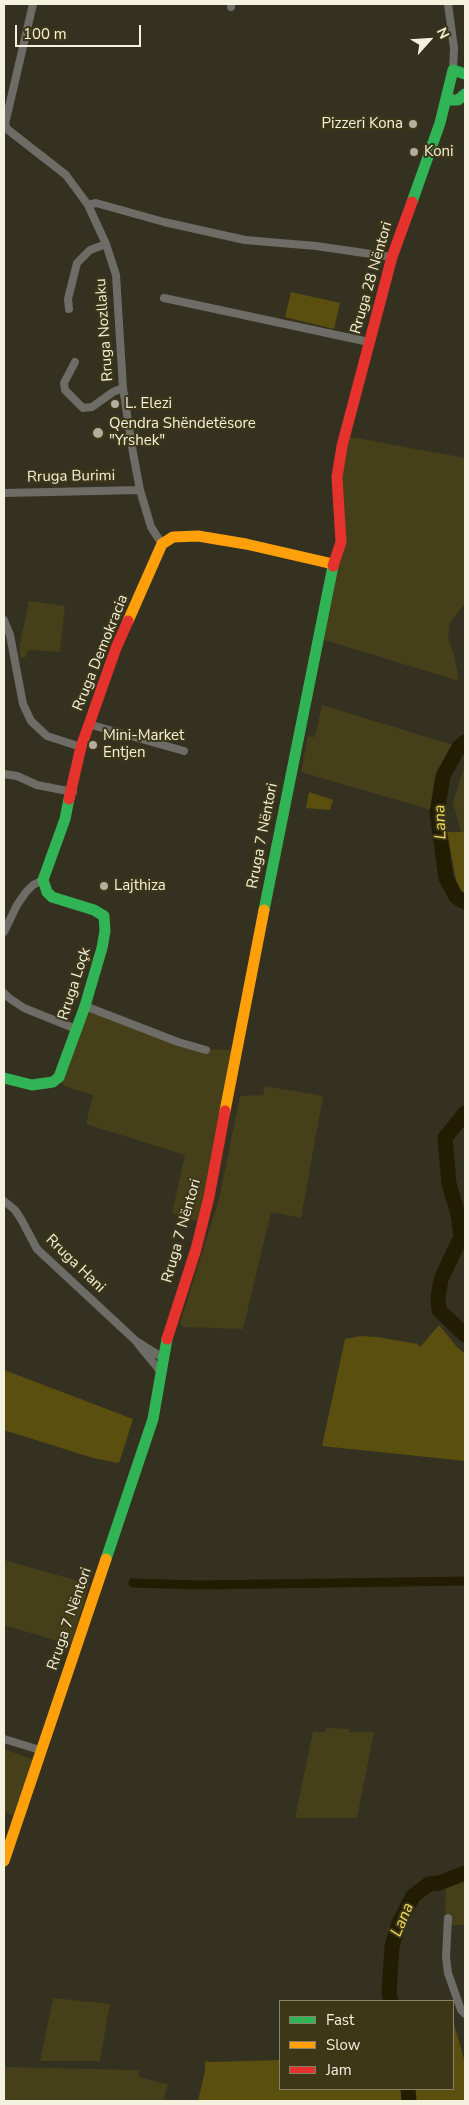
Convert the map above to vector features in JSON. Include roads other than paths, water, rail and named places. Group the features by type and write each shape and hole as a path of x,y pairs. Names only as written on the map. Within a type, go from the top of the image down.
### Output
{"main road":[{"name":"Rruga 28 Nëntori","path":"333,564 341,542 342,531 337,489 338,465 369,342 392,257 447,100 462,72"},
{"path":"447,100 458,100 465,94"},
{"path":"162,544 173,537 198,536 246,544 333,564"},
{"name":"Rruga Demokracia","path":"43,880 73,792 81,747 88,724 116,648 162,544"},
{"name":"Rruga 7 Nëntori","path":"4,1861 153,1419 168,1332 196,1249 210,1197 236,1051 333,564"},
{"name":"Rruga Loçk","path":"4,1078 32,1086 53,1082 59,1077 85,1006 104,941 106,922 104,916 94,910 52,897 46,892 43,880"}],"street":[{"name":"Rruga Nozllaku","path":"33,4 6,115 5,130 66,175 88,205 106,244 116,275 123,388 140,490 151,527 162,544"},
{"name":"Rruga 28 Nëntori","path":"448,4 454,48 462,72"},
{"path":"88,205 96,204 164,222 245,240 316,246 392,257"},
{"path":"69,309 68,299 77,263 90,250 106,244"},
{"path":"164,298 369,342"},
{"path":"76,362 64,384 65,390 83,408 92,407 113,392 123,388"},
{"name":"Rruga Burimi","path":"4,492 140,490"},
{"path":"4,620 10,635 23,704 31,721 47,736 81,747"},
{"path":"88,724 184,751"},
{"path":"4,774 17,776 37,785 73,792"},
{"path":"4,932 17,905 26,892 33,885 43,880"},
{"path":"4,993 24,1008 76,1029"},
{"path":"85,1006 178,1042 206,1050"},
{"name":"Rruga Hani","path":"4,1201 18,1215 37,1248 136,1341 161,1372"},
{"name":"Rruga Hani","path":"136,1341 163,1358"},
{"path":"4,1739 40,1750"},
{"path":"448,1918 446,1956 448,1973 461,2010 465,2014"}],"waterway":[{"name":"Lana","path":"465,742 459,747 443,776 437,813 446,878 456,897 465,902"},
{"name":"Lana","path":"465,1113 445,1138 449,1184 458,1214 461,1237 441,1279 438,1298 439,1310 465,1335"},
{"path":"133,1583 201,1585 465,1581"},
{"name":"Lana","path":"391,2000 389,1993 392,1946 399,1923 413,1896 429,1884 439,1883 465,1873"},
{"name":"Lana","path":"408,2090 409,2101"}],"place":[{"name":"Pizzeri Kona","path":"413,124"},
{"name":"Koni","path":"414,152"},
{"name":"L. Elezi","path":"115,404"},
{"name":"Qendra Shëndetësore \"Yrshek\"","path":"98,433"},
{"name":"Mini-Market Entjen","path":"93,745"},
{"name":"Lajthiza","path":"104,886"}]}
